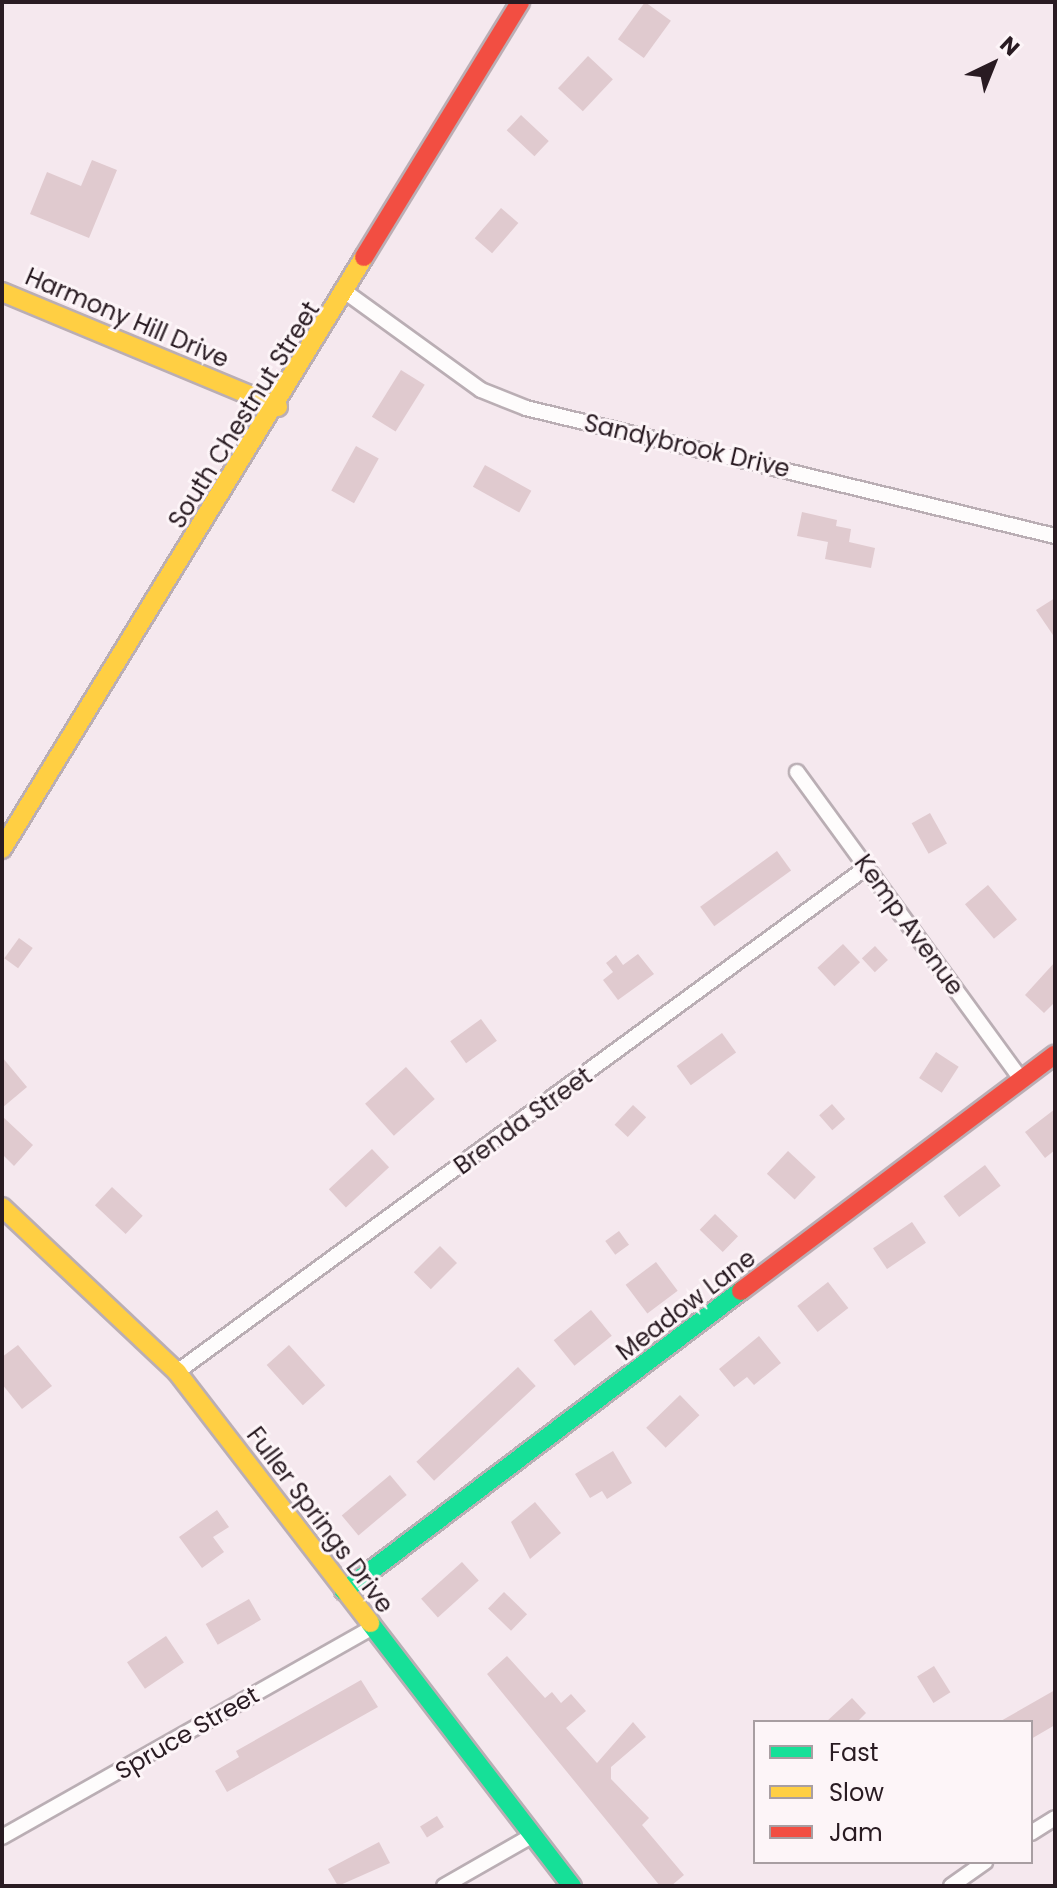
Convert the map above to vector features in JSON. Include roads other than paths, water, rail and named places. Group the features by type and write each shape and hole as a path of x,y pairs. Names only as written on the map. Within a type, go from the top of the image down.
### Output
{"street":[{"name":"South Chestnut Street","path":"2,849 278,407 520,2"},
{"name":"Harmony Hill Drive","path":"2,292 278,407"},
{"name":"Sandybrook Drive","path":"347,293 481,390 526,408 1055,536"},
{"name":"Kemp Avenue","path":"797,772 1021,1079"},
{"name":"Brenda Street","path":"177,1372 867,867"},
{"name":"Meadow Lane","path":"344,1591 1055,1054"},
{"name":"Fuller Springs Drive","path":"2,1207 177,1372 572,1886"},
{"name":"Spruce Street","path":"2,1837 372,1628"},
{"path":"1033,1832 1055,1818"},
{"path":"444,1886 533,1835"},
{"path":"951,1886 982,1864"}]}
